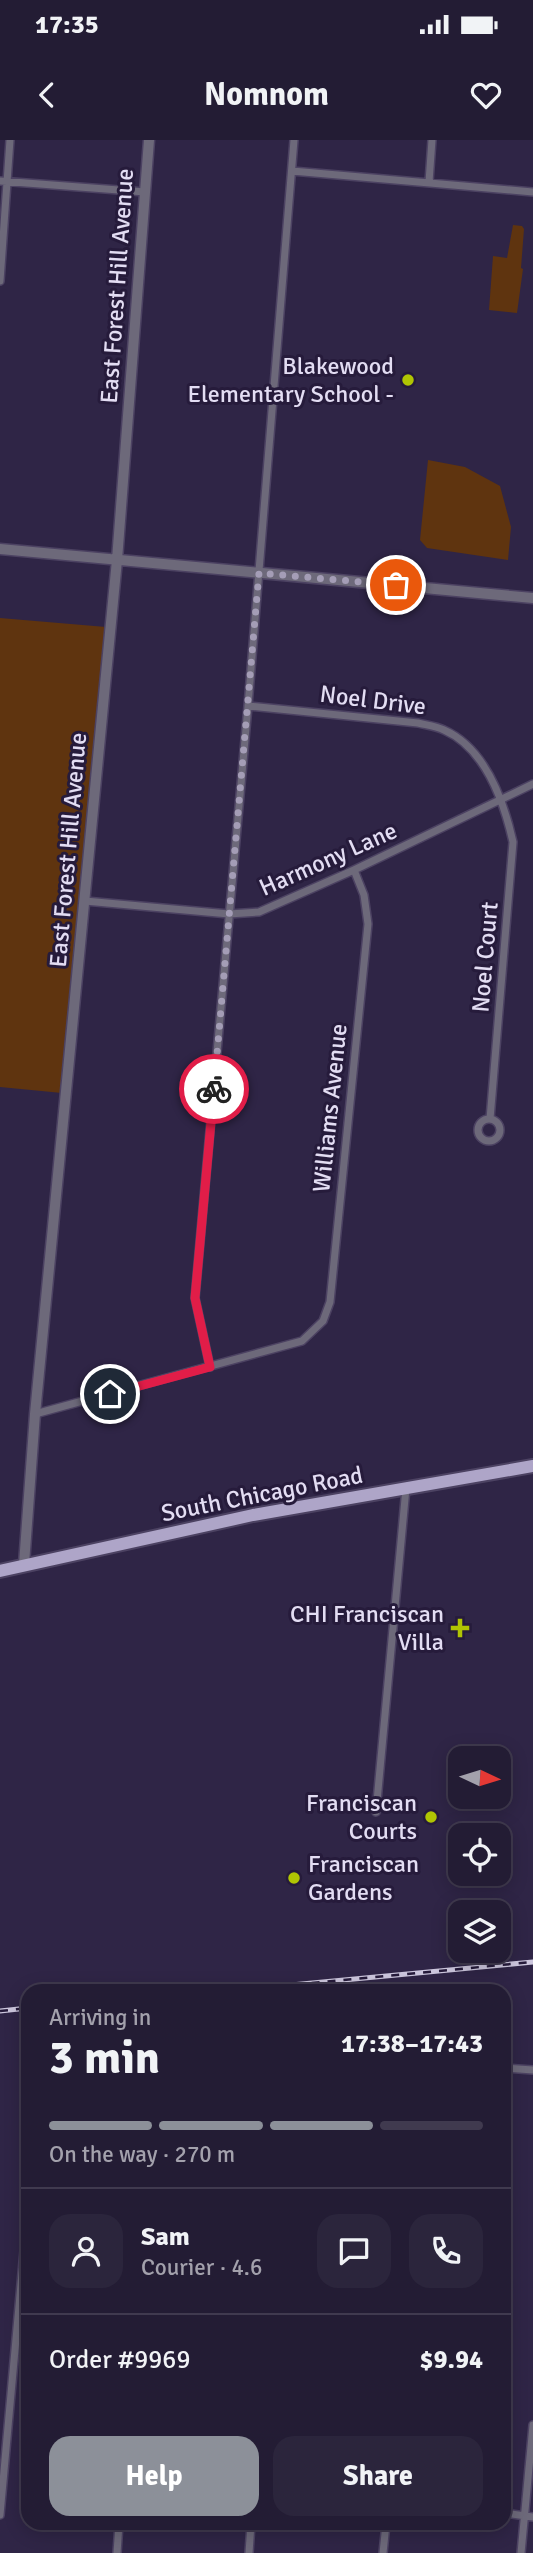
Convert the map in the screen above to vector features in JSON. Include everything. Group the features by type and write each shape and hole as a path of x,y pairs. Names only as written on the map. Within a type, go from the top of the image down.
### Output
{"main road":[{"name":"South Chicago Road","path":"0,1571 253,1515 533,1466"}],"street":[{"path":"0,281 4,182 10,140"},
{"name":"East Forest Hill Avenue","path":"24,1564 35,1414 117,560 149,140"},
{"path":"35,1414 210,1367 195,1298 248,706 294,140"},
{"path":"429,182 432,140"},
{"path":"292,171 533,192"},
{"path":"4,182 145,192"},
{"path":"0,549 533,598"},
{"name":"Noel Drive","path":"248,706 418,723 444,730 467,744 486,770 499,800"},
{"name":"Harmony Lane","path":"85,901 229,914 260,912 533,785"},
{"name":"Noel Court","path":"490,1119 513,860 513,842 499,800"},
{"name":"Williams Avenue","path":"210,1367 302,1341 323,1321 330,1302 368,923 364,895 354,870"},
{"path":"376,1812 406,1488"},
{"path":"511,2068 533,2070"},
{"path":"0,2515 21,2284"},
{"path":"521,2553 529,2516 533,2425"},
{"path":"511,2515 529,2516"},
{"path":"117,2553 119,2530"},
{"path":"249,2553 251,2530"},
{"path":"383,2553 385,2530"}],"shaded area":[{"path":"513,225 522,226 524,229 523,269 517,313 489,310 493,256 507,258"},
{"path":"428,460 465,467 500,486 511,527 508,560 427,548 420,540"},
{"path":"0,618 106,627 62,1093 0,1087"}],"railway":[{"path":"301,1984 533,1962"},
{"path":"0,2011 21,2009"}],"way so far":[{"path":"214,1089 259,573 396,585"}],"place":[{"name":"Blakewood Elementary School -","path":"408,380"},
{"name":"CHI Franciscan Villa","path":"460,1628"},
{"name":"Franciscan Courts","path":"431,1817"},
{"name":"Franciscan Gardens","path":"294,1878"}],"route":[{"path":"110,1394 210,1367 195,1298 214,1089"}]}
